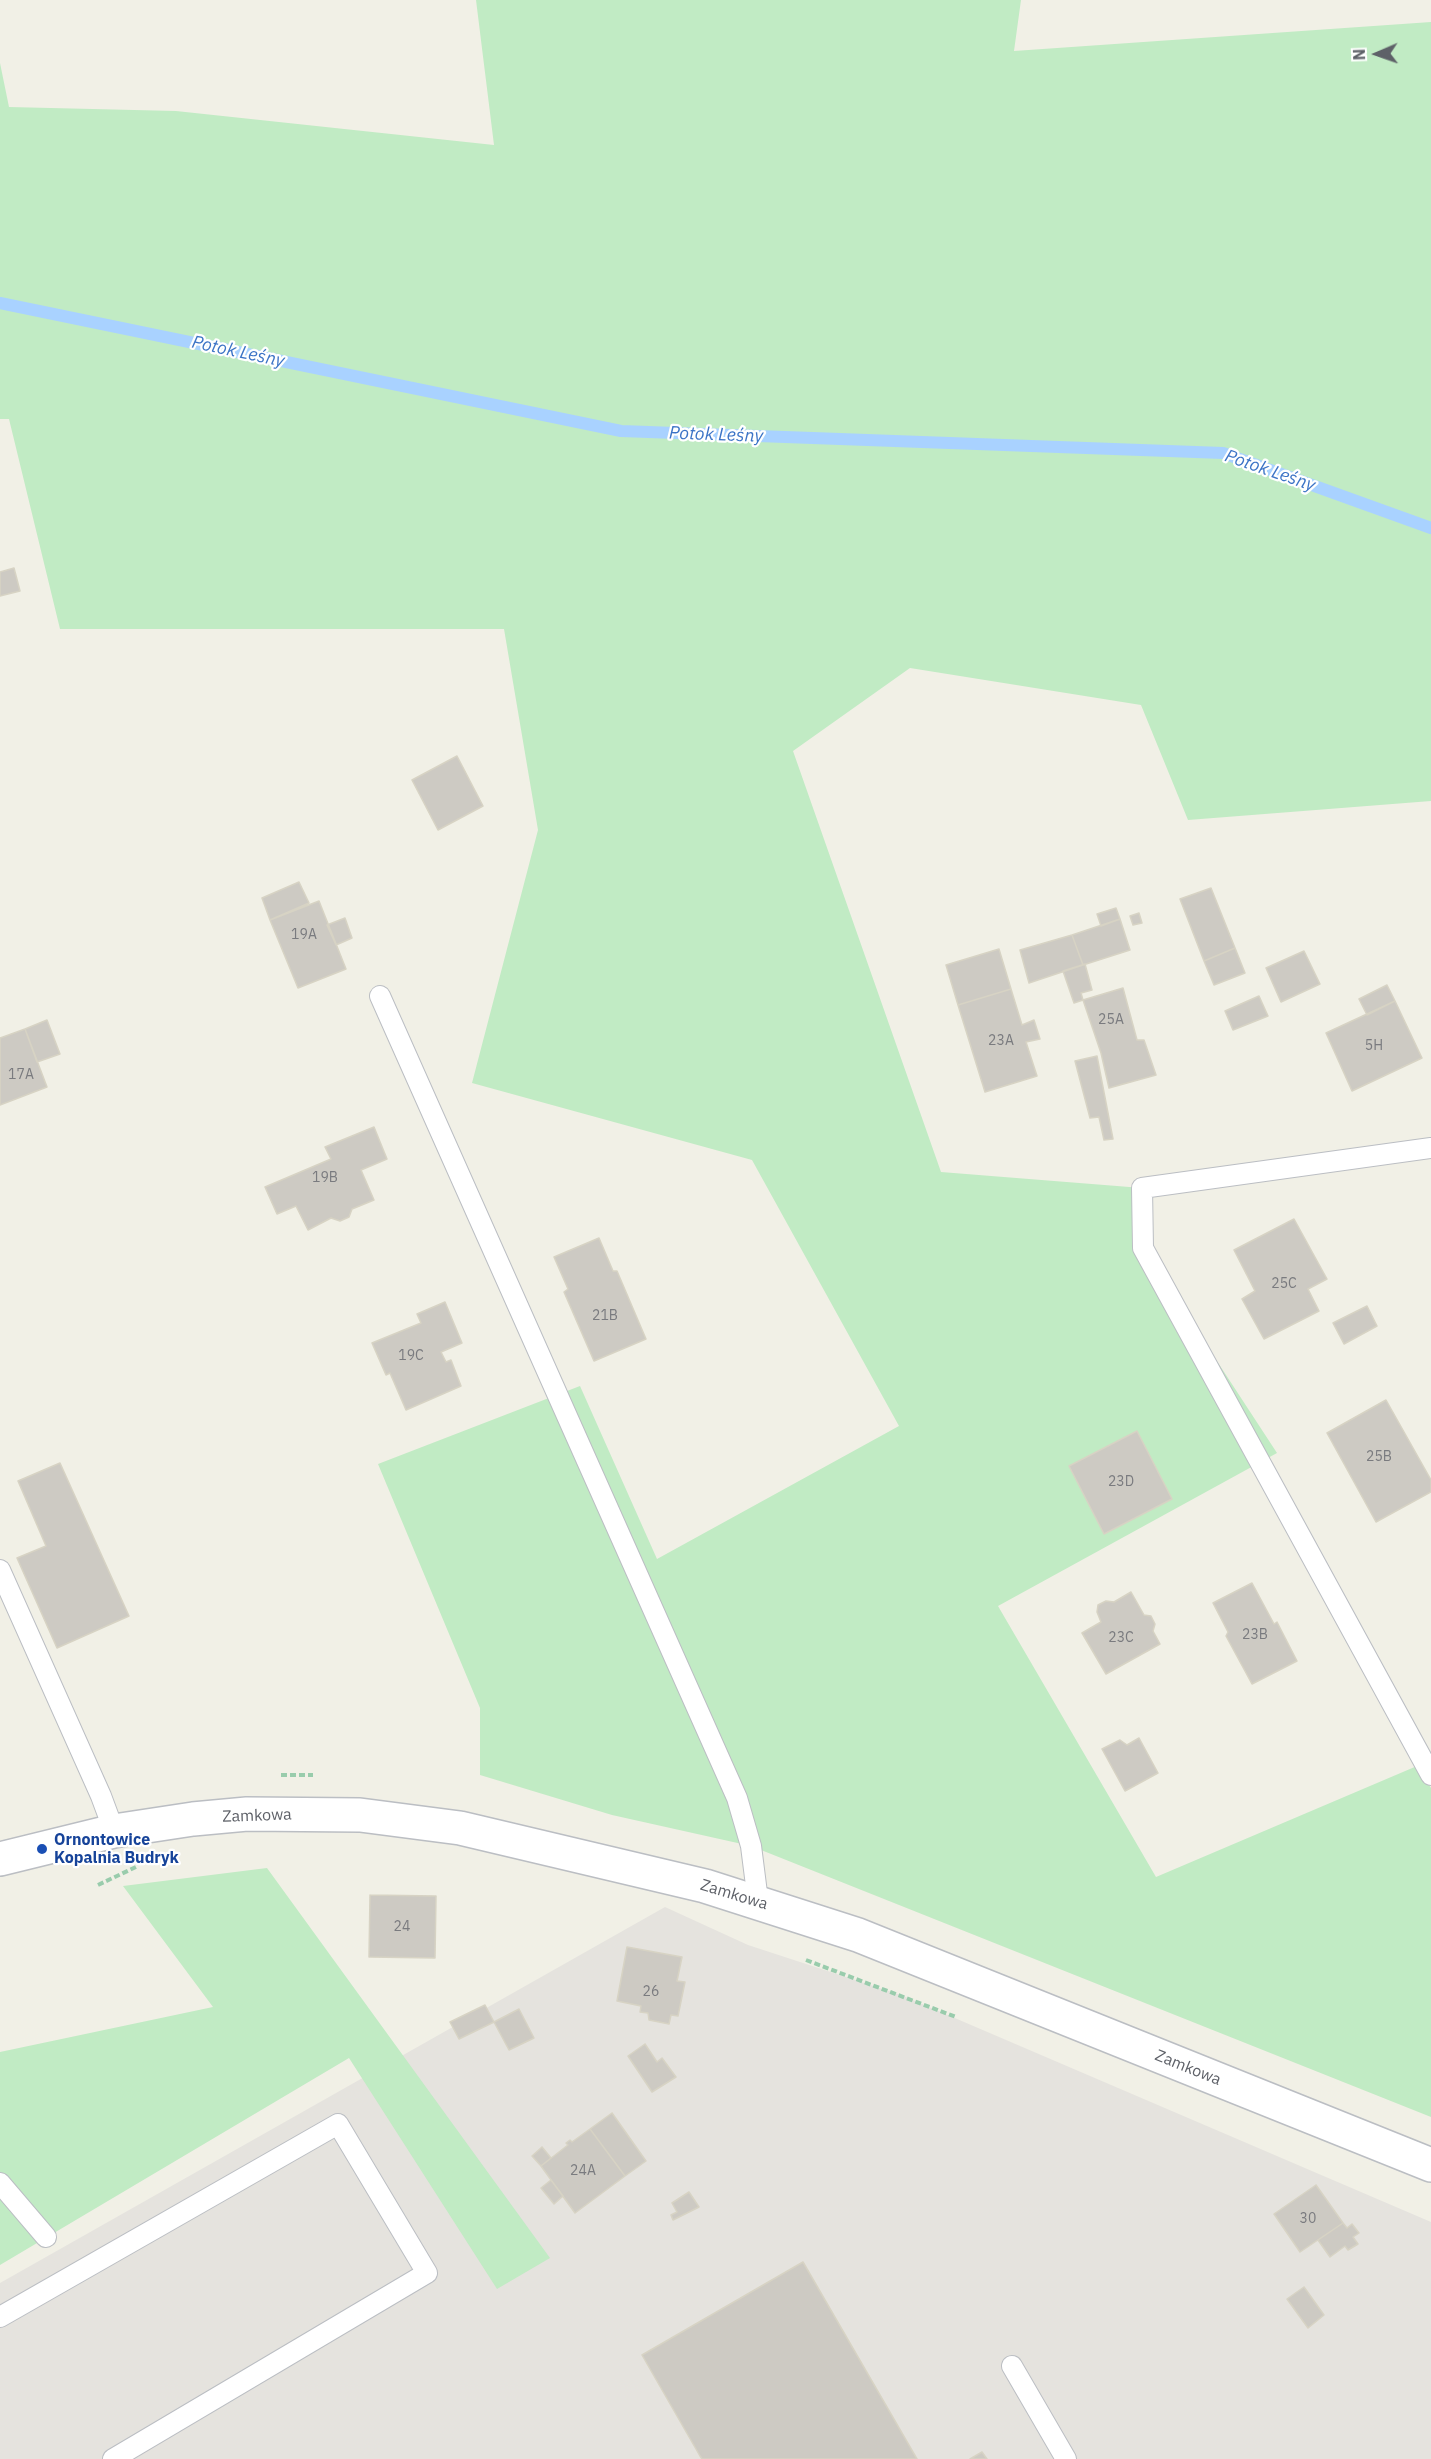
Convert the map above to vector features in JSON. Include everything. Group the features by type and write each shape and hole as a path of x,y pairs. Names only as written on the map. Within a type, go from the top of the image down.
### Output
{"street":[{"name":"Zamkowa","path":"0,1859 114,1831 193,1819 247,1814 360,1815 460,1828 694,1883 758,1901 858,1935 1431,2165"}],"lane":[{"path":"380,996 737,1798 751,1846 758,1901"},
{"path":"1431,1148 1142,1188 1143,1248 1431,1775"},
{"path":"0,1570 101,1796 114,1831"},
{"path":"0,2317 338,2124 428,2273 113,2459"},
{"path":"0,2182 46,2237"},
{"path":"1012,2366 1066,2459"}],"path":[{"path":"98,1885 146,1863"},
{"path":"799,1957 966,2021"}],"shaded area":[{"path":"665,1907 748,1945 901,1995 1431,2222 1431,2459 0,2459 0,2283"}],"green space":[{"path":"476,0 1021,0 1014,51 1431,22 1431,801 1188,820 1141,705 910,668 793,751 941,1172 1142,1188 1143,1248 1277,1453 998,1606 1156,1877 1417,1766 1431,1788 1431,2117 751,1846 612,1815 480,1775 480,1708 378,1464 580,1386 657,1559 899,1426 752,1160 472,1083 538,830 504,629 60,629 9,419 0,419 0,63 9,107 176,111 494,145"},
{"path":"267,1868 550,2258 497,2289 349,2058 0,2265 0,2052 213,2007 123,1886"}],"building":[{"path":"14,568 20,591 0,596 0,572"},
{"path":"457,756 483,806 438,830 412,780"},
{"path":"299,882 309,903 270,920 262,898"},
{"path":"1211,888 1235,948 1204,961 1180,899"},
{"path":"319,901 346,969 298,988 270,920"},
{"path":"1116,908 1120,919 1101,926 1097,914"},
{"path":"1139,913 1142,923 1133,925 1130,916"},
{"path":"345,918 352,938 336,945 327,925"},
{"path":"1120,919 1130,950 1083,965 1072,935"},
{"path":"1072,935 1083,965 1029,983 1020,950"},
{"path":"1235,948 1245,973 1214,985 1204,961"},
{"path":"999,949 1011,989 958,1005 946,965"},
{"path":"1304,951 1320,984 1281,1002 1266,968"},
{"path":"1085,964 1092,990 1081,993 1083,1000 1074,1003 1063,971"},
{"path":"1387,985 1395,1001 1367,1015 1359,999"},
{"path":"1123,988 1137,1040 1144,1040 1156,1075 1109,1088 1101,1053 1083,1000"},
{"path":"1011,989 1022,1025 1034,1020 1040,1039 1026,1042 1037,1076 985,1092 958,1005"},
{"path":"1259,996 1268,1016 1233,1030 1225,1011"},
{"path":"1395,1001 1422,1058 1352,1091 1326,1033"},
{"path":"47,1020 60,1054 37,1062 25,1029"},
{"path":"25,1029 47,1087 0,1105 0,1038"},
{"path":"1097,1056 1113,1139 1104,1140 1099,1117 1090,1118 1075,1061"},
{"path":"374,1127 387,1159 361,1170 374,1200 352,1209 349,1217 340,1221 331,1218 308,1230 296,1206 277,1214 265,1187 331,1159 325,1147"},
{"path":"1294,1219 1327,1279 1308,1289 1319,1311 1264,1339 1242,1299 1255,1291 1234,1250"},
{"path":"599,1238 613,1271 617,1271 646,1339 594,1361 564,1292 568,1289 554,1257"},
{"path":"445,1302 462,1343 441,1352 446,1362 451,1360 461,1386 406,1410 390,1373 386,1375 372,1343 421,1323 417,1314"},
{"path":"1367,1306 1377,1326 1344,1344 1333,1323"},
{"path":"1386,1400 1431,1480 1431,1492 1376,1522 1327,1433"},
{"path":"1137,1431 1172,1499 1104,1534 1069,1466"},
{"path":"60,1463 129,1616 57,1648 17,1558 46,1546 18,1481"},
{"path":"1252,1583 1274,1624 1277,1622 1297,1661 1252,1684 1226,1636 1228,1632 1213,1603"},
{"path":"1131,1592 1144,1615 1151,1616 1155,1624 1153,1631 1160,1644 1106,1674 1082,1633 1101,1622 1097,1612 1098,1605 1106,1601 1114,1602"},
{"path":"1139,1738 1158,1773 1125,1791 1102,1749 1120,1740 1127,1745"},
{"path":"370,1895 436,1896 435,1958 369,1957"},
{"path":"627,1947 682,1957 677,1981 685,1982 678,2016 671,2015 669,2024 649,2020 648,2013 640,2012 641,2006 617,2001"},
{"path":"485,2005 494,2022 459,2039 450,2022"},
{"path":"519,2009 534,2038 509,2050 494,2022"},
{"path":"645,2044 657,2062 662,2058 676,2077 652,2092 628,2056"},
{"path":"612,2113 646,2161 625,2176 590,2129"},
{"path":"590,2129 625,2176 575,2213 541,2166 568,2145 566,2143 570,2140 572,2142"},
{"path":"542,2147 551,2158 541,2166 532,2156"},
{"path":"551,2180 563,2196 554,2204 541,2188"},
{"path":"1316,2185 1343,2223 1300,2252 1274,2214"},
{"path":"689,2192 699,2207 673,2220 671,2215 677,2212 672,2203"},
{"path":"1343,2223 1347,2228 1352,2224 1359,2233 1353,2237 1358,2244 1348,2250 1345,2246 1330,2257 1318,2240"},
{"path":"803,2262 917,2459 702,2459 700,2456 642,2355"},
{"path":"1304,2287 1324,2315 1308,2328 1287,2299"},
{"path":"982,2452 987,2459 970,2459"}],"waterway":[{"name":"Potok Leśny","path":"0,303 621,431 1223,453 1431,528"}],"place":[{"name":"Ornontowice Kopalnia Budryk","path":"42,1849"}]}
